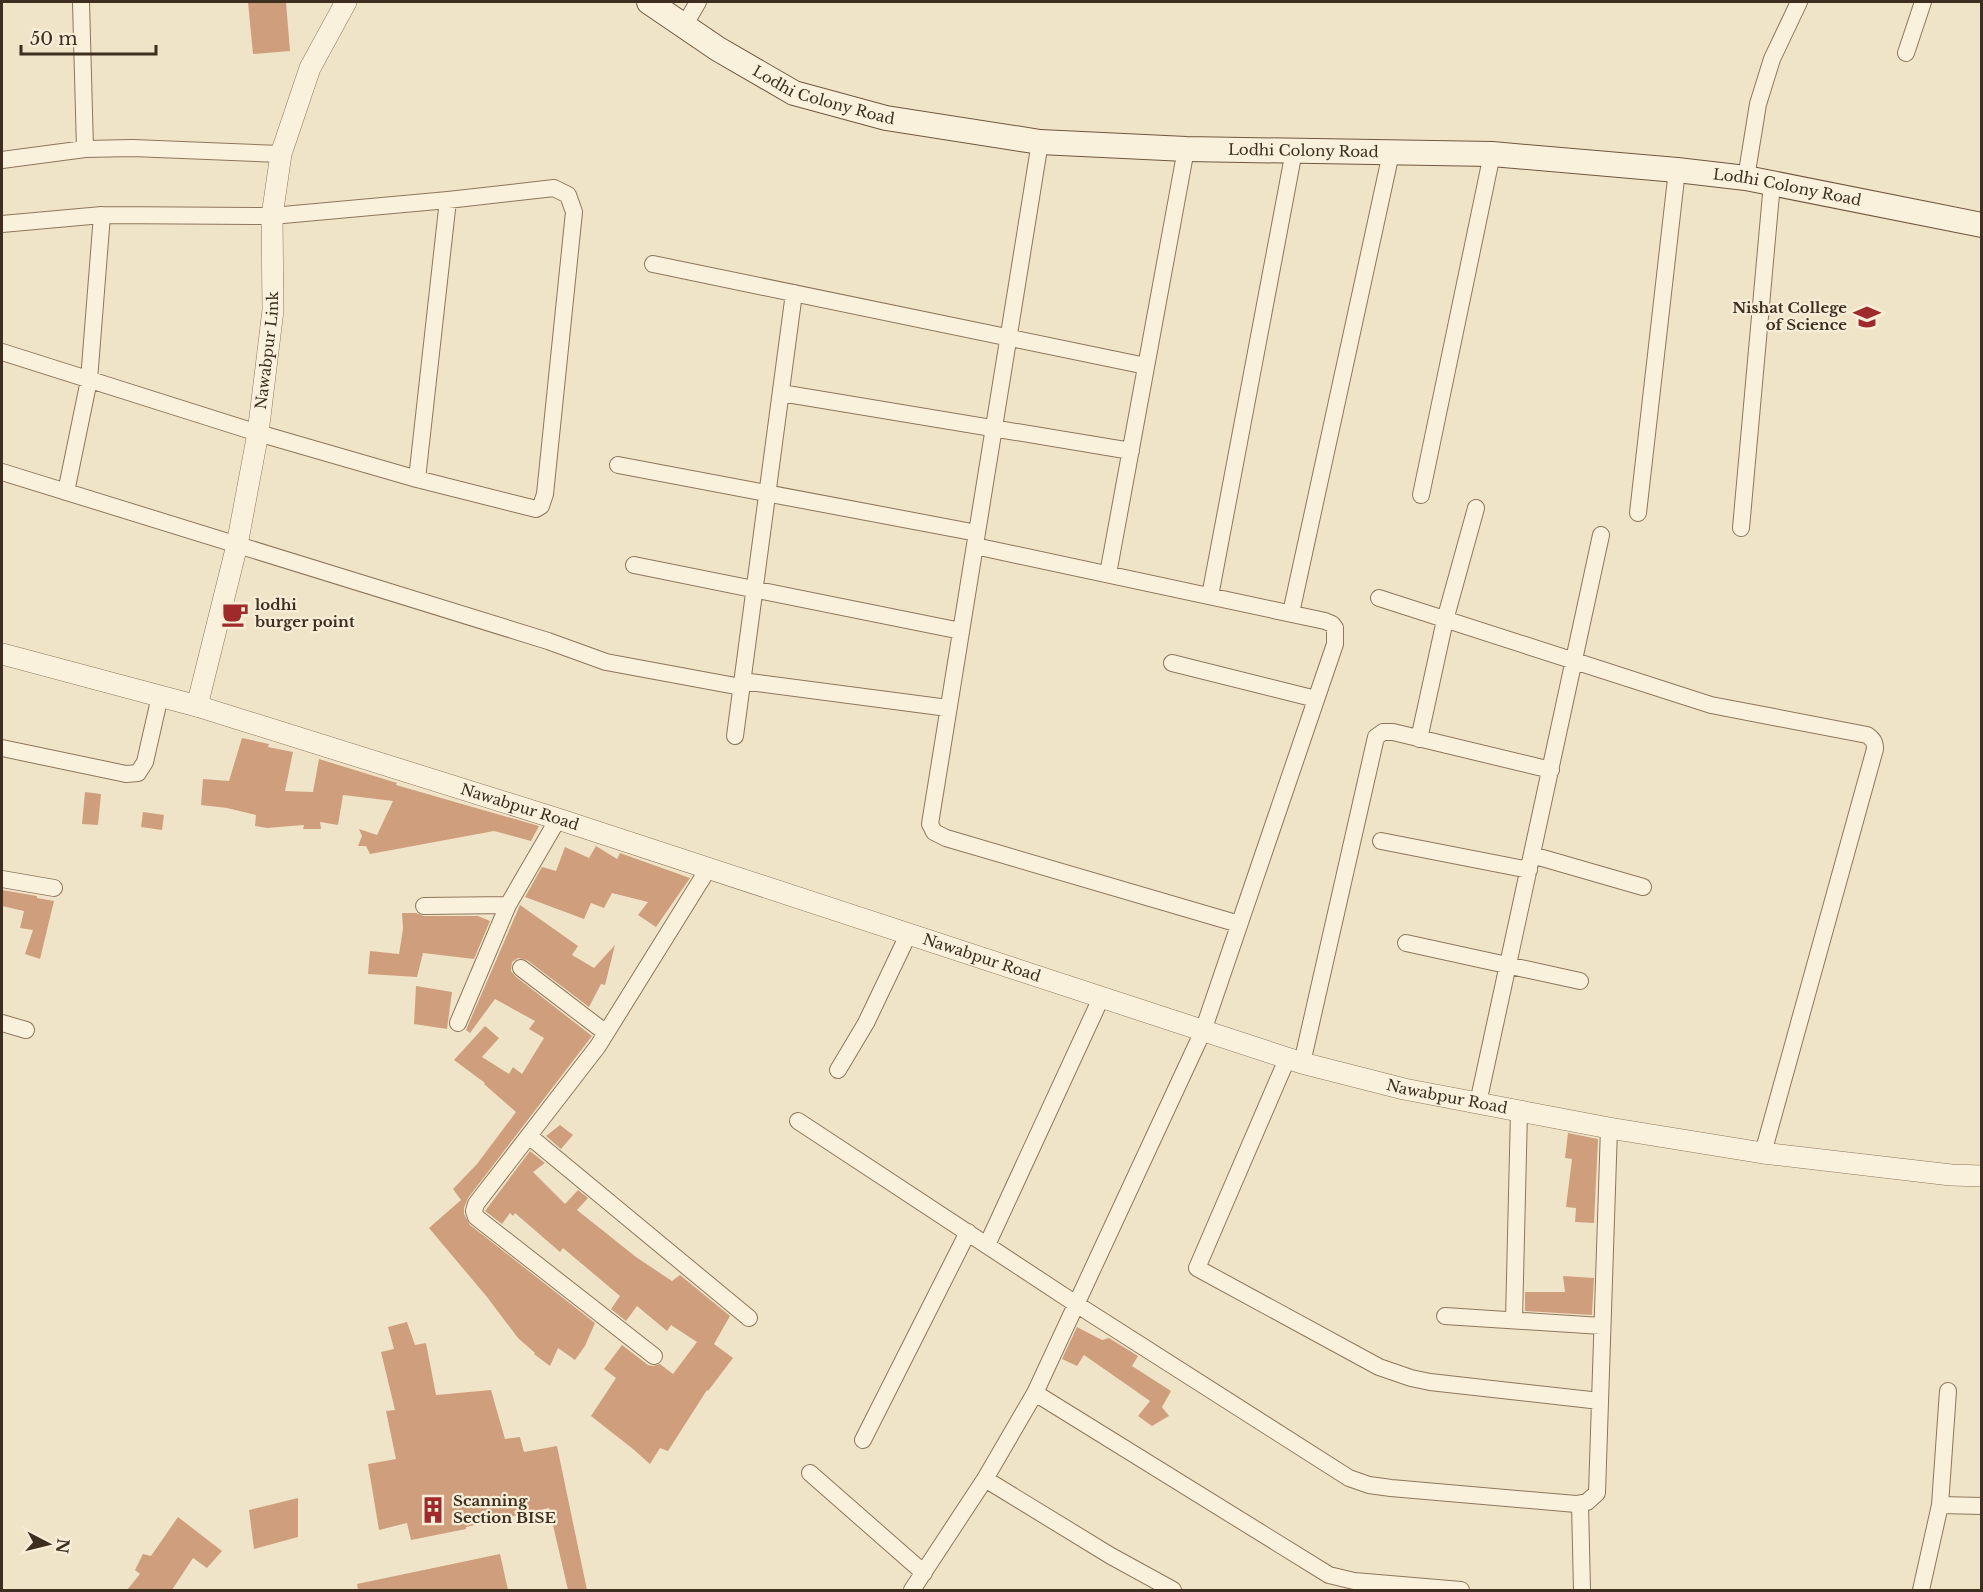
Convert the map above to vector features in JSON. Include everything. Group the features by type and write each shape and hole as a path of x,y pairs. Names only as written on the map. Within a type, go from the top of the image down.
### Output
{"main road":[{"name":"Lodhi Colony Road","path":"649,2 718,49 794,93 886,118 1040,142 1186,149 1492,154 1677,170 1746,178 1982,225"}],"street":[{"path":"81,2 86,149"},
{"name":"Nawabpur Link","path":"197,706 237,545 258,433 273,310 272,216 281,154 310,68 346,2"},
{"path":"684,26 698,2"},
{"path":"1746,178 1758,104 1772,59 1798,2"},
{"path":"1906,53 1923,2"},
{"path":"1040,142 930,825 934,832 946,838 1239,924"},
{"path":"2,160 86,149 133,148 281,154"},
{"path":"1108,574 1186,149"},
{"path":"1210,596 1294,151"},
{"path":"1291,614 1391,153"},
{"path":"1421,495 1492,154"},
{"path":"1638,513 1677,170"},
{"path":"1741,528 1772,183"},
{"path":"2,224 102,215 272,216 554,188 568,195 574,212 542,506 530,508 417,479 258,433 2,352"},
{"path":"417,479 448,200"},
{"path":"66,492 89,380 102,215"},
{"path":"652,264 1146,366"},
{"path":"735,736 794,293"},
{"path":"781,393 1131,451"},
{"path":"618,465 767,493 976,539 1108,574 1325,621 1335,628 1335,644 1203,1031 1035,1393 985,1479 912,1590"},
{"path":"2,472 548,641 606,662 742,684 948,708"},
{"path":"1419,739 1445,620 1476,508"},
{"path":"1478,1103 1601,535"},
{"path":"634,565 961,631"},
{"path":"1379,598 1711,705 1867,735 1875,743 1763,1153"},
{"name":"Nawabpur Road","path":"2,654 197,706 558,819 1294,1061 1404,1089 1609,1128 1763,1153 1982,1176"},
{"path":"1172,663 1316,699"},
{"path":"2,748 126,774 138,773 146,762 160,696"},
{"path":"1551,770 1383,732 1376,737 1294,1061 1197,1268 1379,1368 1430,1382 1600,1401"},
{"path":"458,1023 508,905 558,819"},
{"path":"1380,841 1531,862 1643,887"},
{"path":"654,1356 476,1217 474,1211 476,1204 606,1033 708,869"},
{"path":"2,879 54,888"},
{"path":"424,906 508,905"},
{"path":"838,1070 866,1023 908,935"},
{"path":"1406,943 1580,981"},
{"path":"521,968 606,1033"},
{"path":"987,1245 1101,998"},
{"path":"2,1023 26,1030"},
{"path":"1514,1320 1519,1111"},
{"path":"798,1121 1076,1304 1349,1478 1369,1485 1391,1488 1580,1504 1587,1502 1597,1493 1609,1128"},
{"path":"529,1137 749,1318"},
{"path":"863,1440 968,1232"},
{"path":"1445,1316 1602,1326"},
{"path":"1921,1590 1940,1505 1948,1391"},
{"path":"1035,1393 1329,1575 1354,1586 1461,1590"},
{"path":"810,1473 924,1573"},
{"path":"985,1479 1111,1556 1173,1590"},
{"path":"1580,1504 1582,1590"},
{"path":"1940,1505 1982,1506"}],"building":[{"path":"248,2 286,2 290,51 253,54"},
{"path":"242,738 293,752 285,791 313,792 319,759 397,783 396,785 539,826 531,841 494,831 370,854 366,846 358,846 362,836 359,829 377,835 393,801 343,795 338,825 320,822 321,829 303,829 304,825 267,828 255,826 256,815 201,805 203,779 229,781"},
{"path":"85,792 101,794 98,825 82,824"},
{"path":"143,812 164,815 162,830 141,827"},
{"path":"596,846 617,859 620,853 690,878 656,927 638,915 648,902 612,893 604,908 591,903 584,919 525,897 542,867 556,871 565,847 589,858"},
{"path":"2,890 54,901 40,959 25,954 33,930 20,928 24,911 2,906"},
{"path":"520,905 578,946 572,955 594,968 615,945 605,985 601,984 589,1007 527,960 518,958 512,962 511,971 515,976 592,1036 468,1198 464,1208 464,1214 470,1225 595,1323 585,1346 575,1360 558,1348 550,1366 518,1338 429,1228 461,1200 453,1189 477,1164 516,1112 485,1083 454,1060 485,1026 499,1038 482,1057 509,1074 513,1067 522,1074 544,1038 529,1029 535,1021 495,999 470,1033 466,1030"},
{"path":"402,913 416,913 424,916 478,916 490,921 474,959 423,953 417,977 368,974 370,951 399,954 403,929"},
{"path":"416,986 452,992 447,1029 414,1024"},
{"path":"560,1125 573,1135 561,1149 546,1136"},
{"path":"1568,1133 1598,1139 1594,1223 1575,1222 1576,1208 1566,1207 1572,1159 1565,1158"},
{"path":"530,1151 545,1163 533,1172 565,1204 578,1190 588,1198 577,1210 636,1257 672,1281 680,1275 730,1316 714,1344 733,1358 707,1390 668,1451 660,1448 650,1464 591,1416 616,1378 604,1369 622,1345 648,1365 660,1364 673,1374 697,1342 671,1325 667,1331 637,1306 626,1321 611,1309 620,1296 563,1248 560,1252 515,1213 513,1216 510,1213 502,1224 485,1211"},
{"path":"1563,1276 1594,1278 1592,1315 1525,1311 1525,1292 1565,1292"},
{"path":"407,1322 415,1345 426,1343 436,1395 491,1390 505,1439 520,1437 524,1452 557,1446 587,1590 568,1590 549,1508 411,1540 407,1523 379,1530 368,1464 396,1459 386,1411 395,1410 381,1352 394,1349 388,1327"},
{"path":"1077,1327 1102,1340 1109,1338 1138,1356 1132,1366 1171,1391 1162,1407 1169,1416 1152,1426 1138,1416 1150,1401 1084,1355 1077,1366 1062,1359"},
{"path":"298,1498 298,1537 254,1549 249,1510"},
{"path":"178,1517 222,1551 207,1568 193,1558 172,1590 127,1590 140,1574 135,1570 143,1554 151,1556"},
{"path":"500,1554 508,1590 358,1590 357,1584"}],"place":[{"name":"Nishat College of Science","path":"1867,317"},
{"name":"lodhi burger point","path":"235,614"},
{"name":"Scanning Section BISE","path":"433,1510"}]}
